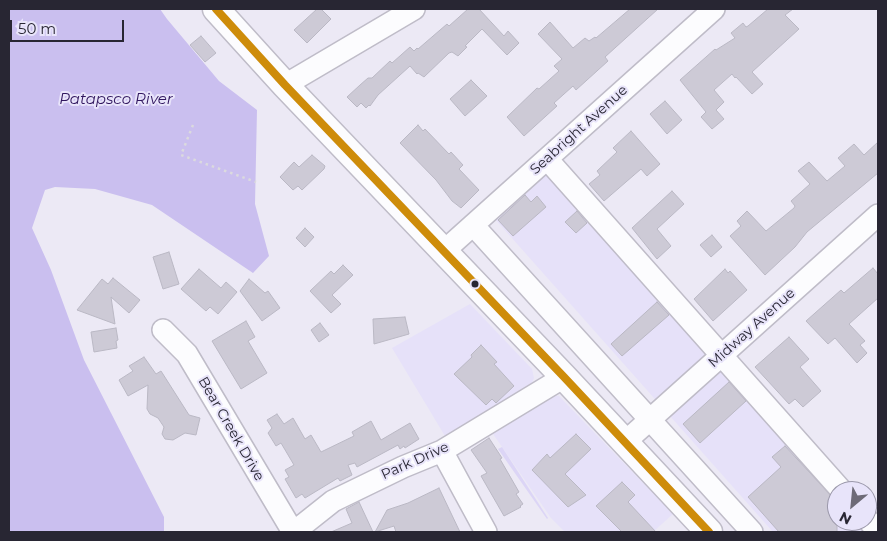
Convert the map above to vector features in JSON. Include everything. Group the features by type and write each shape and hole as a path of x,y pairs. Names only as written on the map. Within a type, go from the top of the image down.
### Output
{"main road":[{"path":"216,9 285,85 709,532"}],"street":[{"path":"285,85 414,9"},
{"name":"Seabright Avenue","path":"444,251 714,9"},
{"path":"547,159 833,481"},
{"name":"Midway Avenue","path":"625,442 878,215"},
{"path":"472,225 752,532"},
{"name":"Bear Creek Drive","path":"163,330 187,354 294,532"},
{"name":"Park Drive","path":"294,532 333,501 350,491 442,451 564,377"},
{"path":"442,451 486,532"}],"path":[{"path":"193,126 181,155 256,182"}],"shaded area":[{"path":"547,171 828,481 827,531 875,532 773,532 495,219"},
{"path":"470,304 532,369 534,378 531,385 448,441 392,348"},
{"path":"548,394 559,396 673,514 653,532 565,532 551,518 491,431"},
{"path":"502,447 548,518 547,519 498,449"}],"water":[{"name":"Patapsco River","path":"9,9 160,9 219,81 257,110 255,204 269,256 253,273 152,205 95,189 55,187 45,190 32,228 51,270 84,360 164,517 164,532 9,532"}],"building":[{"path":"317,9 321,9 331,19 307,43 294,30"},
{"path":"468,9 479,9 504,36 508,31 519,43 507,55 482,29 458,56 452,52 449,53 424,77 417,74 410,66 378,95 370,106 366,108 361,103 357,107 347,97 390,61 392,63 410,47 414,51 418,49"},
{"path":"630,9 658,9 605,57 608,61 576,90 573,86 554,103 557,106 524,136 507,117 537,88 539,89 559,71 554,66 562,59 538,34 550,22 573,48 585,38 589,41 596,38"},
{"path":"768,9 793,9 785,15 799,29 752,72 763,84 752,94 732,74 714,90 724,102 716,110 724,119 712,129 701,117 706,112 680,80 715,49 735,38 731,33 743,23 746,27 748,26"},
{"path":"201,36 216,53 205,62 190,45"},
{"path":"471,80 487,96 465,116 450,99"},
{"path":"665,101 682,120 667,134 650,114"},
{"path":"418,125 423,131 425,129 449,154 451,152 463,165 459,169 479,190 461,208 452,201 436,180 400,143"},
{"path":"631,131 660,164 647,176 641,169 604,201 589,184 600,175 597,171 617,152 613,148"},
{"path":"878,142 878,173 807,232 795,247 765,275 730,236 741,226 737,221 747,211 766,231 794,208 795,206 791,201 810,184 798,171 809,162 827,181 845,166 838,158 854,144 864,155"},
{"path":"312,155 325,166 324,169 302,190 298,186 293,190 280,177 294,162 299,167"},
{"path":"672,191 684,204 657,229 671,246 657,259 632,228"},
{"path":"525,195 531,202 537,196 546,207 513,236 498,220"},
{"path":"577,211 587,223 576,233 565,222"},
{"path":"305,228 314,237 305,247 296,238"},
{"path":"712,235 722,247 711,257 700,245"},
{"path":"169,252 179,284 163,289 153,257"},
{"path":"343,265 353,275 332,295 341,304 331,313 310,291 331,271 334,274"},
{"path":"873,268 878,274 878,298 849,324 865,341 860,345 867,353 857,363 835,338 828,344 806,321 841,290 844,293"},
{"path":"199,269 221,288 226,282 237,292 218,314 210,307 206,311 181,289"},
{"path":"725,269 728,273 730,271 747,290 713,321 694,299"},
{"path":"113,278 140,300 129,313 111,297 115,324 77,310 102,279 108,284"},
{"path":"249,279 265,293 268,291 280,308 262,321 240,291"},
{"path":"657,302 669,315 622,356 611,344"},
{"path":"405,317 409,334 374,344 373,319"},
{"path":"246,321 255,337 248,341 267,373 241,389 212,341"},
{"path":"320,323 329,335 319,342 311,330"},
{"path":"116,328 117,348 94,352 91,332"},
{"path":"789,337 809,359 800,367 821,391 803,407 795,399 789,404 755,367"},
{"path":"481,345 497,362 494,364 514,386 496,403 492,399 486,405 454,374 472,357 471,355"},
{"path":"144,357 156,374 161,371 189,415 200,418 196,435 185,433 173,440 165,439 162,434 164,427 158,418 150,414 147,409 148,385 128,396 119,380 133,371 129,366"},
{"path":"729,382 746,401 700,443 683,424"},
{"path":"277,414 284,424 293,418 305,439 311,435 321,452 354,436 352,432 371,421 381,440 410,423 419,439 405,448 404,446 400,449 398,445 357,467 355,463 348,465 352,475 340,481 338,478 305,498 302,494 296,498 285,479 289,477 285,470 294,465 281,443 276,446 268,433 272,428 267,420"},
{"path":"576,434 591,449 565,474 586,495 568,507 532,470 547,454 550,458"},
{"path":"489,438 502,458 500,459 519,492 516,494 523,504 504,516 481,476 487,473 471,450"},
{"path":"785,446 827,491 827,531 837,532 779,532 748,497 781,467 772,457"},
{"path":"622,482 635,495 628,502 656,532 622,532 596,506"},
{"path":"439,488 460,532 396,532 394,526 375,532 387,510 408,503"},
{"path":"359,502 373,532 331,532 352,523 346,509"}],"transit line":[{"path":"216,9 285,85 709,532"}]}
